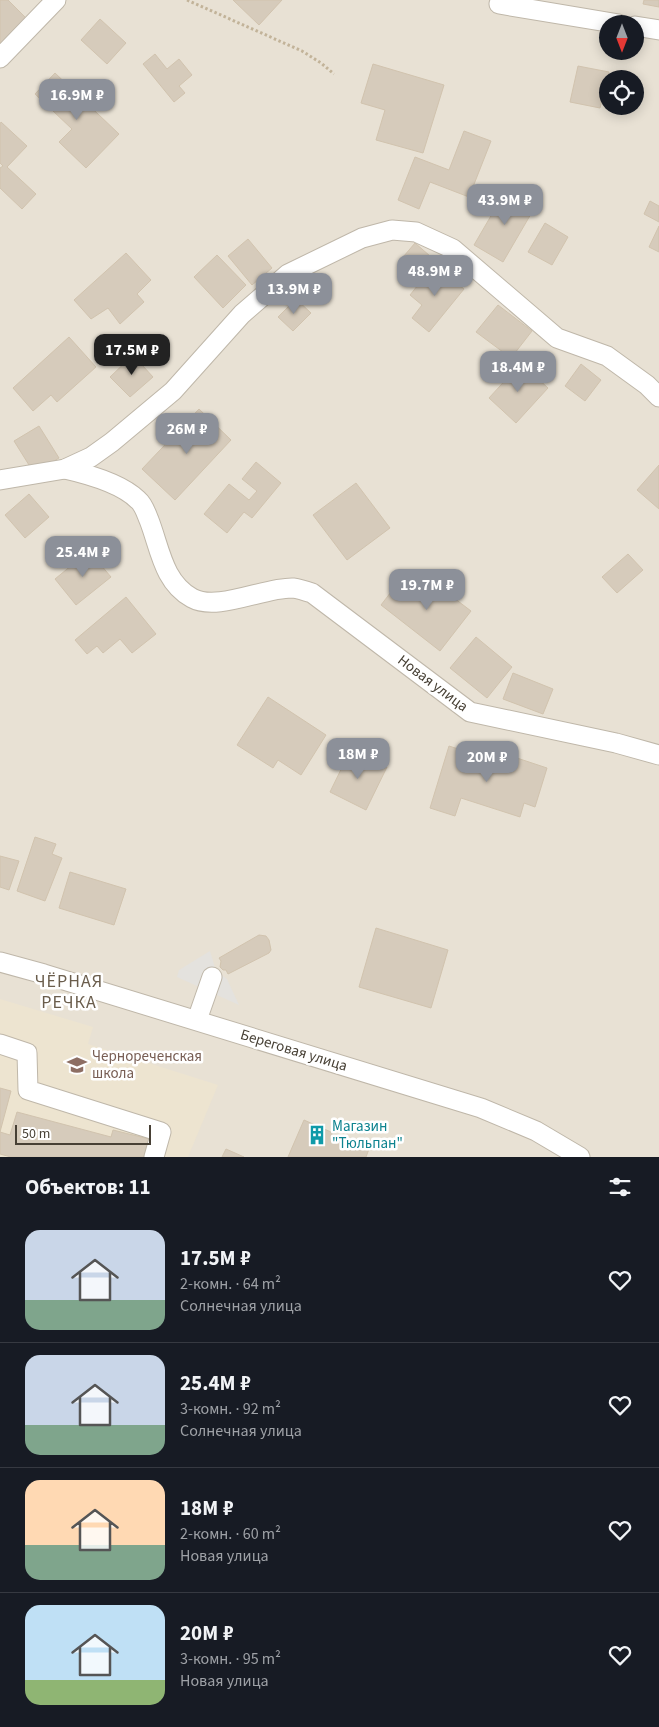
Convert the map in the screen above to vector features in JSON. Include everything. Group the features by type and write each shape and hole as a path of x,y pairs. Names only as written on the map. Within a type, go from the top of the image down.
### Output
{"street":[{"path":"0,58 56,0"},
{"path":"499,4 599,21"},
{"path":"644,28 659,30"},
{"path":"0,480 65,470 91,457 173,391 242,314 288,274 362,238 392,230 416,232 453,249 557,338 607,356 647,385 659,397"},
{"name":"Новая улица","path":"65,470 100,478 131,494 139,501 144,508 164,565 174,584 193,599 207,603 293,588 312,593 470,712 616,743 659,755"},
{"name":"Береговая улица","path":"0,962 197,1020 481,1108 536,1131 580,1157"},
{"path":"197,1020 212,978"},
{"path":"0,1044 27,1052 28,1090 161,1132 154,1157"}],"path":[{"path":"187,0 302,51 321,62 334,74"}],"shaded area":[{"path":"0,0 659,0 659,1157 0,1157"},
{"path":"210,951 216,971 227,979 239,1005 177,977 179,970"},
{"name":"Чернореченская школа","path":"0,999 93,1027 88,1044 218,1085 188,1157 0,1157"}],"building":[{"path":"0,0 8,0 29,21 0,49"},
{"path":"233,0 282,0 259,25"},
{"path":"644,0 659,0 659,7 643,4"},
{"path":"100,19 126,43 107,64 81,40"},
{"path":"155,54 167,69 179,59 192,75 179,86 185,93 174,102 143,64"},
{"path":"373,64 444,85 423,153 376,140 385,110 361,103"},
{"path":"578,66 599,70 599,108 570,102"},
{"path":"55,73 119,134 86,168 59,142 72,129 35,94"},
{"path":"1,122 27,146 7,167 36,194 22,209 0,188 0,168 3,166 0,163"},
{"path":"464,131 491,141 469,197 430,182 419,209 398,200 415,157 449,170"},
{"path":"506,190 535,207 503,262 474,245"},
{"path":"650,201 659,206 659,222 644,214"},
{"path":"545,223 568,237 552,265 528,252"},
{"path":"659,226 659,252 649,247"},
{"path":"248,239 272,268 252,285 228,256"},
{"path":"415,243 437,262 420,282 398,263"},
{"path":"126,253 151,280 137,294 144,302 120,324 108,308 91,319 74,300"},
{"path":"217,255 246,285 223,308 194,277"},
{"path":"434,265 464,289 429,332 412,318 422,305 410,295"},
{"path":"296,299 311,313 293,331 278,317"},
{"path":"498,305 532,331 511,358 476,332"},
{"path":"69,337 96,367 57,402 51,395 33,411 13,388"},
{"path":"133,355 153,377 130,397 110,377"},
{"path":"521,363 548,388 516,423 489,398"},
{"path":"581,364 601,380 585,401 565,386"},
{"path":"199,409 231,440 175,500 142,469"},
{"path":"39,426 59,458 34,473 14,441"},
{"path":"256,462 281,483 252,518 244,512 227,533 204,514 229,484 249,500 257,491 242,479"},
{"path":"659,465 659,509 637,490"},
{"path":"356,483 390,528 347,560 313,515"},
{"path":"29,494 49,517 25,538 5,515"},
{"path":"89,551 111,577 76,605 55,579"},
{"path":"628,554 643,570 617,593 602,577"},
{"path":"404,575 422,589 429,579 471,611 440,651 381,605"},
{"path":"126,597 156,634 132,653 120,639 103,653 97,646 87,654 75,640"},
{"path":"476,637 512,667 487,698 450,668"},
{"path":"513,673 553,689 543,714 503,699"},
{"path":"268,697 326,735 301,775 278,760 273,768 237,745"},
{"path":"449,746 514,767 517,758 547,768 535,807 524,803 520,817 461,798 455,816 430,808"},
{"path":"351,749 387,767 366,810 330,792"},
{"path":"35,837 56,844 52,854 62,858 45,901 17,891"},
{"path":"0,856 19,861 9,890 0,887"},
{"path":"70,872 126,889 114,925 59,908"},
{"path":"376,928 448,950 431,1008 359,987"},
{"path":"259,935 266,936 269,940 271,950 269,953 228,974 226,970 220,967 221,961 219,958"},
{"path":"0,1088 11,1091 0,1132"},
{"path":"17,1112 111,1137 113,1130 149,1139 144,1157 11,1157 0,1154 0,1132 10,1135"},
{"name":"Магазин \"Тюльпан\"","path":"304,1120 369,1149 366,1157 288,1157"},
{"path":"226,1149 244,1157 222,1157"}],"place":[{"name":"Чернореченская школа","path":"77,1065"},
{"name":"Магазин \"Тюльпан\"","path":"317,1135"}],"district":[{"name":"ЧЁРНАЯ РЕЧКА","path":"69,991"}]}
